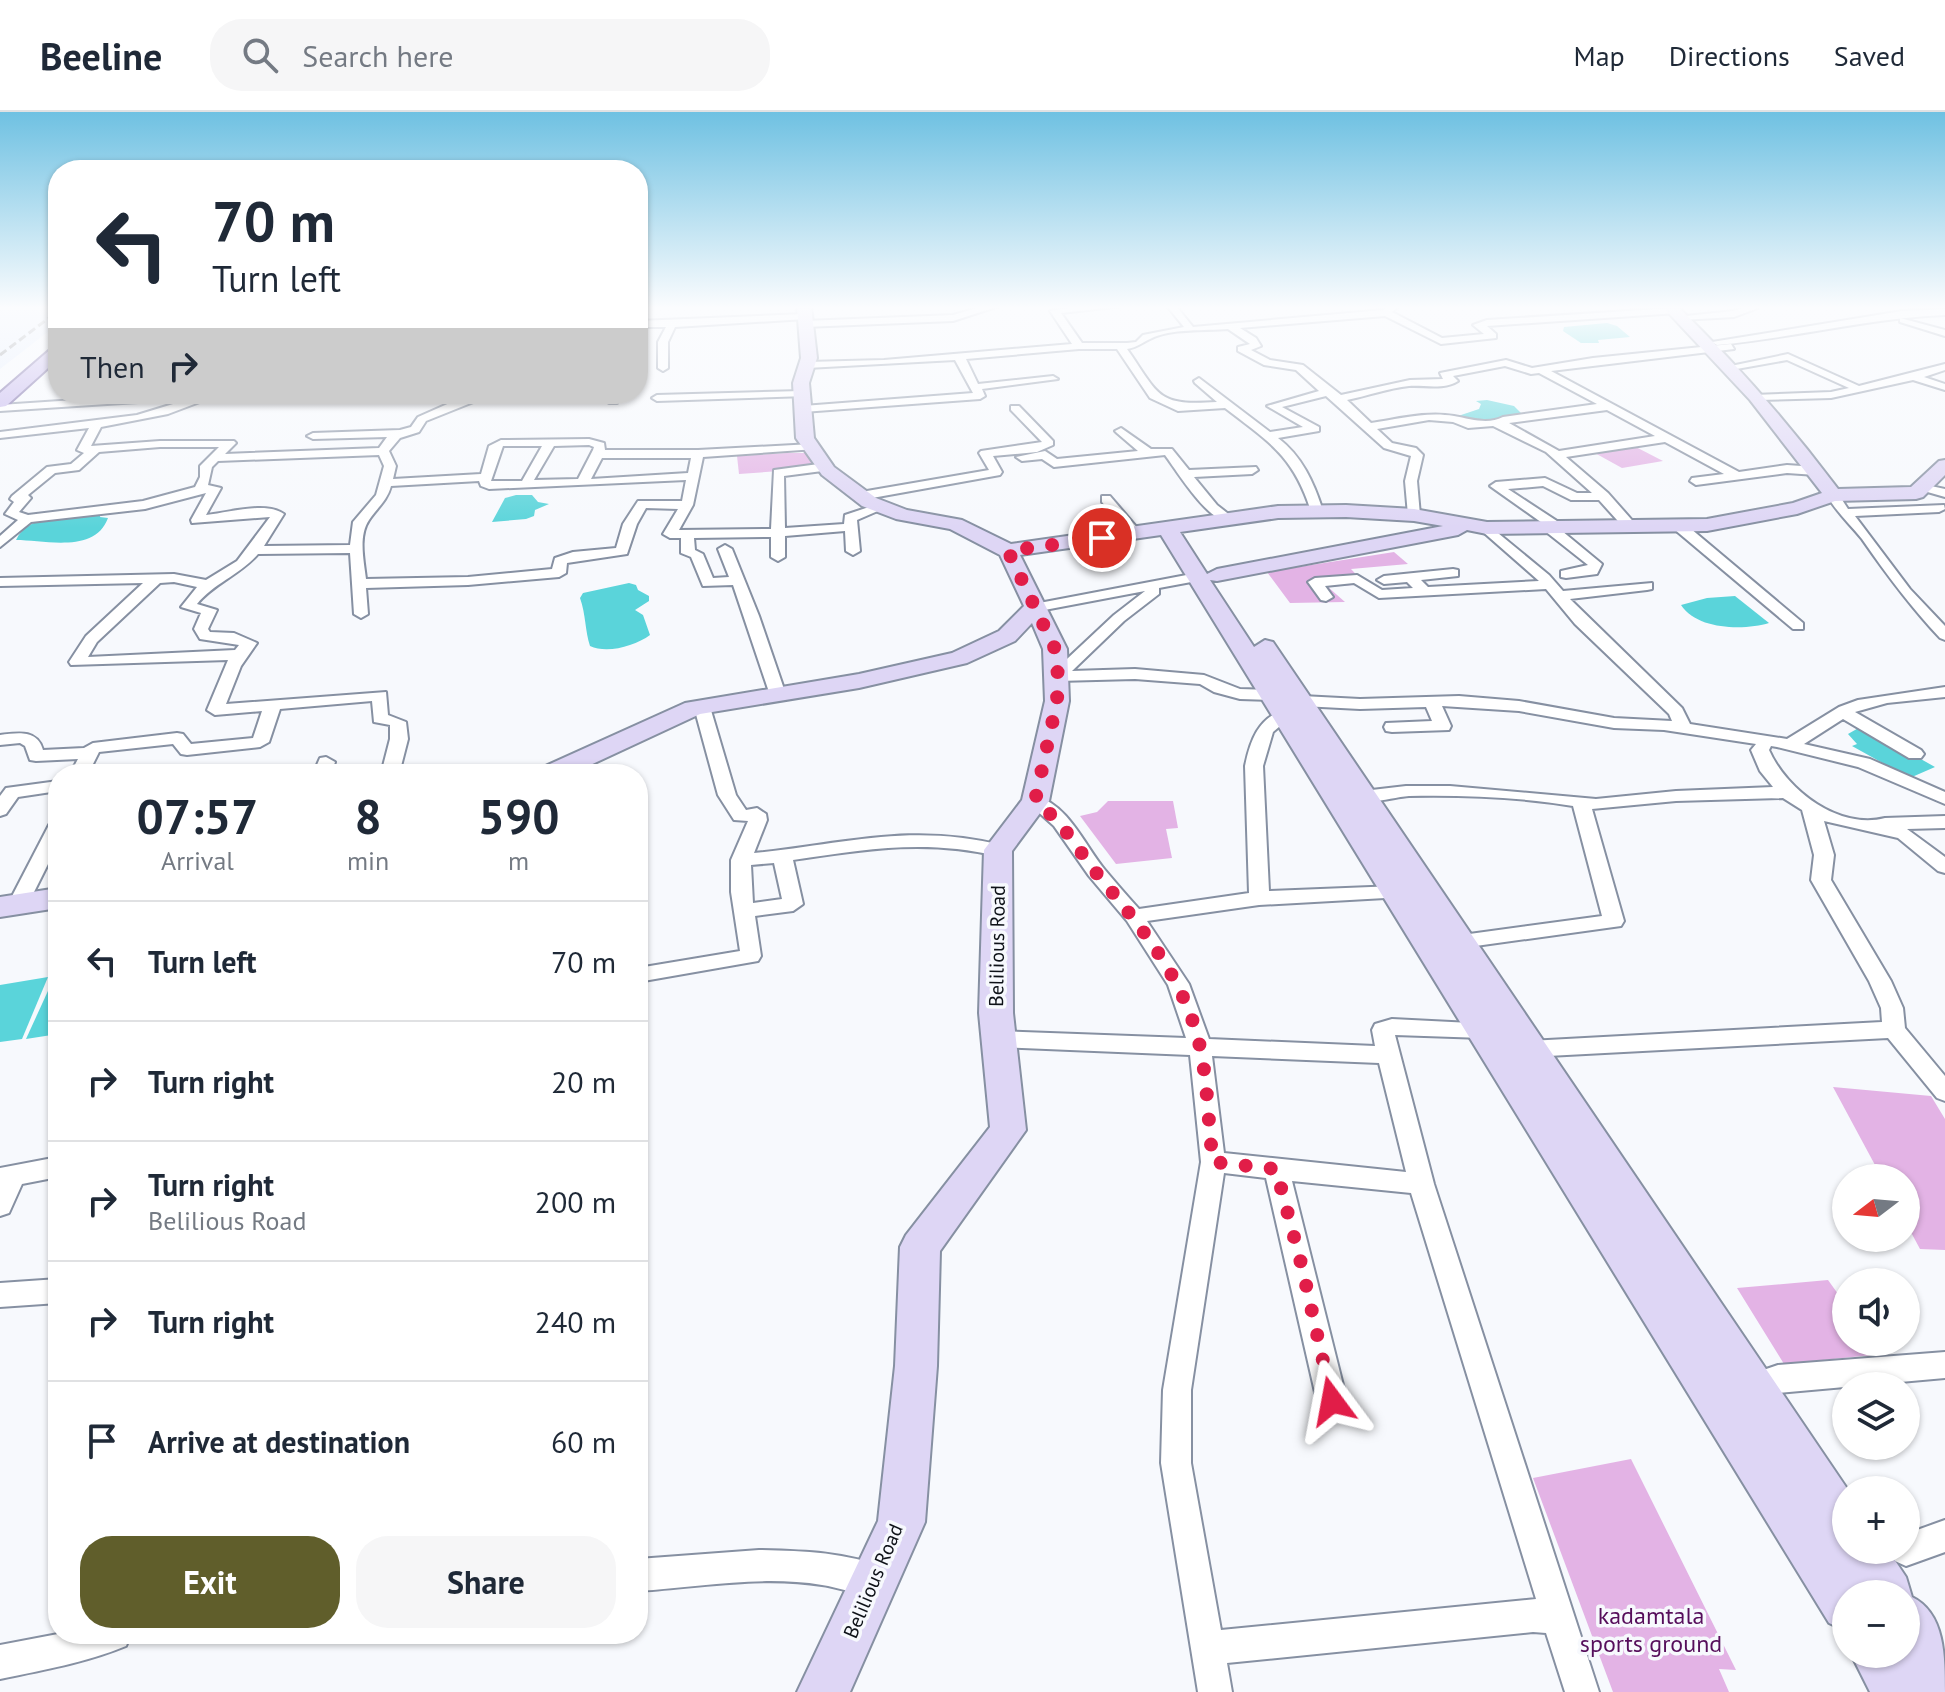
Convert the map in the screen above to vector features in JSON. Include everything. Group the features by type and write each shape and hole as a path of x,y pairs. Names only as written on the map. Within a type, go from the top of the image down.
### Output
{"main road":[{"path":"0,405 27,380"},
{"path":"806,380 805,438 819,457 871,502 903,515 955,524 1008,551 1055,649 1057,701 1035,801 998,850"},
{"path":"1742,380 1833,495"},
{"path":"1008,551 1278,512 1414,515 1479,527 1707,525 1797,508 1833,495 1916,493 1945,465"},
{"path":"1207,576 1479,527"},
{"path":"1162,529 1207,576 1396,892 1444,943 1529,1049 1832,1581"},
{"path":"573,764 702,707 897,674 959,658 1007,636 1034,608"},
{"path":"1286,704 1363,796 1444,943 1483,1030 1655,1270 1753,1387 1832,1493"},
{"name":"Belilious Road","path":"823,1692 901,1522 916,1366 920,1247 1008,1130 996,1013 998,850"},
{"path":"9,906 48,900"},
{"path":"1920,1640 1945,1678"},
{"path":"1885,1668 1900,1692"}],"street":[{"path":"804,390 852,380"},
{"path":"657,398 804,390 980,396 971,380"},
{"path":"975,387 1046,380"},
{"path":"1143,380 1154,396 1178,408 1227,405"},
{"path":"1313,380 1339,399 1390,448 1412,450 1417,455 1411,481 1414,515"},
{"path":"1339,399 1410,383 1425,385 1451,380"},
{"path":"1561,380 1737,476"},
{"path":"1839,380 1855,387"},
{"path":"1757,397 1831,395 1855,387 1898,380"},
{"path":"1922,380 1945,387"},
{"path":"1199,381 1284,448 1307,480 1317,511"},
{"path":"853,551 850,518 871,502 996,472 985,453 1037,448 1049,443 1015,408 1031,406 1007,384"},
{"path":"1267,436 1315,429 1272,406 1327,392"},
{"path":"0,405 48,402"},
{"path":"0,435 96,426 151,415 185,404"},
{"path":"313,436 415,430 422,419 460,404"},
{"path":"1504,427 1503,420 1611,406"},
{"path":"1368,427 1429,417 1455,419 1468,425 1494,423 1557,455 1604,496 1631,527"},
{"path":"96,426 83,450 230,443 206,466 205,483 200,489"},
{"path":"1121,431 1150,454"},
{"path":"216,458 383,451 398,433"},
{"path":"1557,455 1666,438"},
{"path":"583,483 587,470 599,454 600,445 589,442 497,444 485,483 583,483 693,476"},
{"path":"526,484 550,443"},
{"path":"97,448 75,467 51,470 16,499 25,498 11,514 27,519 145,505 200,489 215,488 197,520 257,513 278,514 265,538 251,550 239,567 205,584 188,607 210,610 201,629 205,636 234,638 249,643 236,655 227,688 215,710 380,695 380,718 398,722 399,739 393,764"},
{"path":"361,614 356,537 360,522 382,496 390,466 383,451"},
{"path":"989,460 1045,455 1054,463 1168,451 1212,508 1226,519"},
{"path":"599,454 819,457"},
{"path":"698,454 687,505 670,534 777,533 851,527"},
{"path":"778,557 778,473 819,457"},
{"path":"1696,481 1787,469 1816,471"},
{"path":"1185,474 1252,470"},
{"path":"385,483 486,477"},
{"path":"1566,574 1592,571 1595,564 1554,528 1496,486 1545,482 1575,497 1604,496"},
{"path":"1921,486 1945,493"},
{"path":"1833,495 1905,592 1945,635"},
{"path":"1106,499 1162,529"},
{"path":"358,584 414,580 468,581 559,573 560,561 573,556 622,551 630,524 642,504 687,505"},
{"path":"1845,513 1939,508"},
{"path":"1858,526 1923,521 1910,510"},
{"path":"3,537 27,519"},
{"path":"1679,526 1798,626"},
{"path":"1479,527 1556,590 1580,621 1676,712 1684,728"},
{"path":"687,534 688,553 696,554 708,583 736,581"},
{"path":"251,550 357,549"},
{"path":"725,549 752,616 778,695"},
{"path":"1384,580 1453,573"},
{"path":"1034,608 1207,576"},
{"path":"1410,577 1424,591"},
{"path":"0,582 174,578 205,584"},
{"path":"156,579 91,639 77,662 236,655"},
{"path":"1326,597 1315,582 1357,579 1379,594 1647,586"},
{"path":"1058,676 1155,587"},
{"path":"1058,676 1135,674 1204,680 1220,689 1286,704 1431,701 1519,706 1614,723 1684,728 1775,743 1864,763 1945,799"},
{"path":"1945,692 1868,702 1845,711 1804,739 1775,743 1760,750 1769,771 1787,792 1822,815 1904,834 1945,867"},
{"path":"1392,727 1443,726 1431,701"},
{"path":"85,764 93,748 177,738 187,750 260,742 273,704"},
{"path":"1259,898 1254,792 1256,753 1266,729 1286,704"},
{"path":"648,973 751,956 743,911 741,860 758,820 757,814 741,816 727,795 702,707"},
{"path":"1845,711 1915,754"},
{"path":"0,740 23,737 33,744 36,756 91,753"},
{"path":"0,810 12,792 48,787"},
{"path":"1363,796 1406,791 1450,791 1596,804 1676,796 1787,792"},
{"path":"1035,801 1061,822 1096,872 1134,916 1178,984 1200,1047 1213,1162 1177,1390 1176,1463 1215,1692"},
{"path":"1444,943 1614,921 1581,802"},
{"path":"1811,808 1824,855 1821,880 1880,981 1892,1008 1894,1030 1945,1092"},
{"path":"1855,824 1945,822"},
{"path":"741,860 783,856 870,840 932,837 972,842 998,850"},
{"path":"9,906 48,842"},
{"path":"743,911 793,904 783,856"},
{"path":"1134,916 1259,898 1396,892"},
{"path":"1483,1030 1392,1027 1383,1030 1421,1184 1582,1692"},
{"path":"1529,1049 1894,1030"},
{"path":"998,1039 1388,1055"},
{"path":"1213,1162 1421,1184"},
{"path":"0,1205 6,1177 48,1169"},
{"path":"1276,1169 1332,1401"},
{"path":"0,1295 48,1292"},
{"path":"1753,1387 1778,1379 1945,1365"},
{"path":"1920,1544 1945,1536"},
{"path":"648,1574 759,1566 820,1568 877,1580"},
{"path":"1207,1649 1517,1616 1557,1617"},
{"path":"0,1662 83,1644"}],"green space":[{"path":"1632,445 1663,461 1622,468 1593,452"},
{"path":"813,453 820,468 739,474 737,456"},
{"path":"1394,552 1408,564 1351,569 1365,584 1328,587 1345,602 1290,603 1267,572"},
{"path":"1108,801 1173,801 1178,828 1166,829 1172,858 1116,864 1080,816 1097,812"},
{"path":"1833,1087 1931,1096 1945,1119 1945,1250 1920,1249 1920,1164 1874,1164"},
{"path":"1828,1280 1832,1286 1832,1356 1862,1356 1784,1364 1737,1288"},
{"name":"kadamtala sports ground","path":"1631,1459 1736,1670 1719,1669 1729,1692 1613,1692 1533,1478"}],"water":[{"path":"1487,400 1514,406 1523,415 1475,423 1458,416 1479,409 1481,404 1476,401"},
{"path":"532,495 538,502 549,504 535,510 534,516 526,519 492,522 505,498"},
{"path":"100,512 100,517 108,518 101,529 81,541 54,543 16,540 22,531 41,520"},
{"path":"629,583 649,596 649,601 635,610 643,615 650,635 621,648 590,646 580,598 583,593"},
{"path":"1735,596 1769,623 1748,627 1710,624 1689,614 1681,605 1707,598"},
{"path":"1862,726 1935,767 1912,777 1906,776 1852,746 1857,744 1848,734"},
{"path":"48,977 22,1039 0,1042 0,985"},
{"path":"48,991 48,1036 26,1039"}],"route":[{"path":"1102,538 1008,551 1055,649 1058,676 1057,701 1035,801 1061,822 1096,872 1134,916 1178,984 1200,1047 1213,1162 1276,1169 1332,1401"}]}
